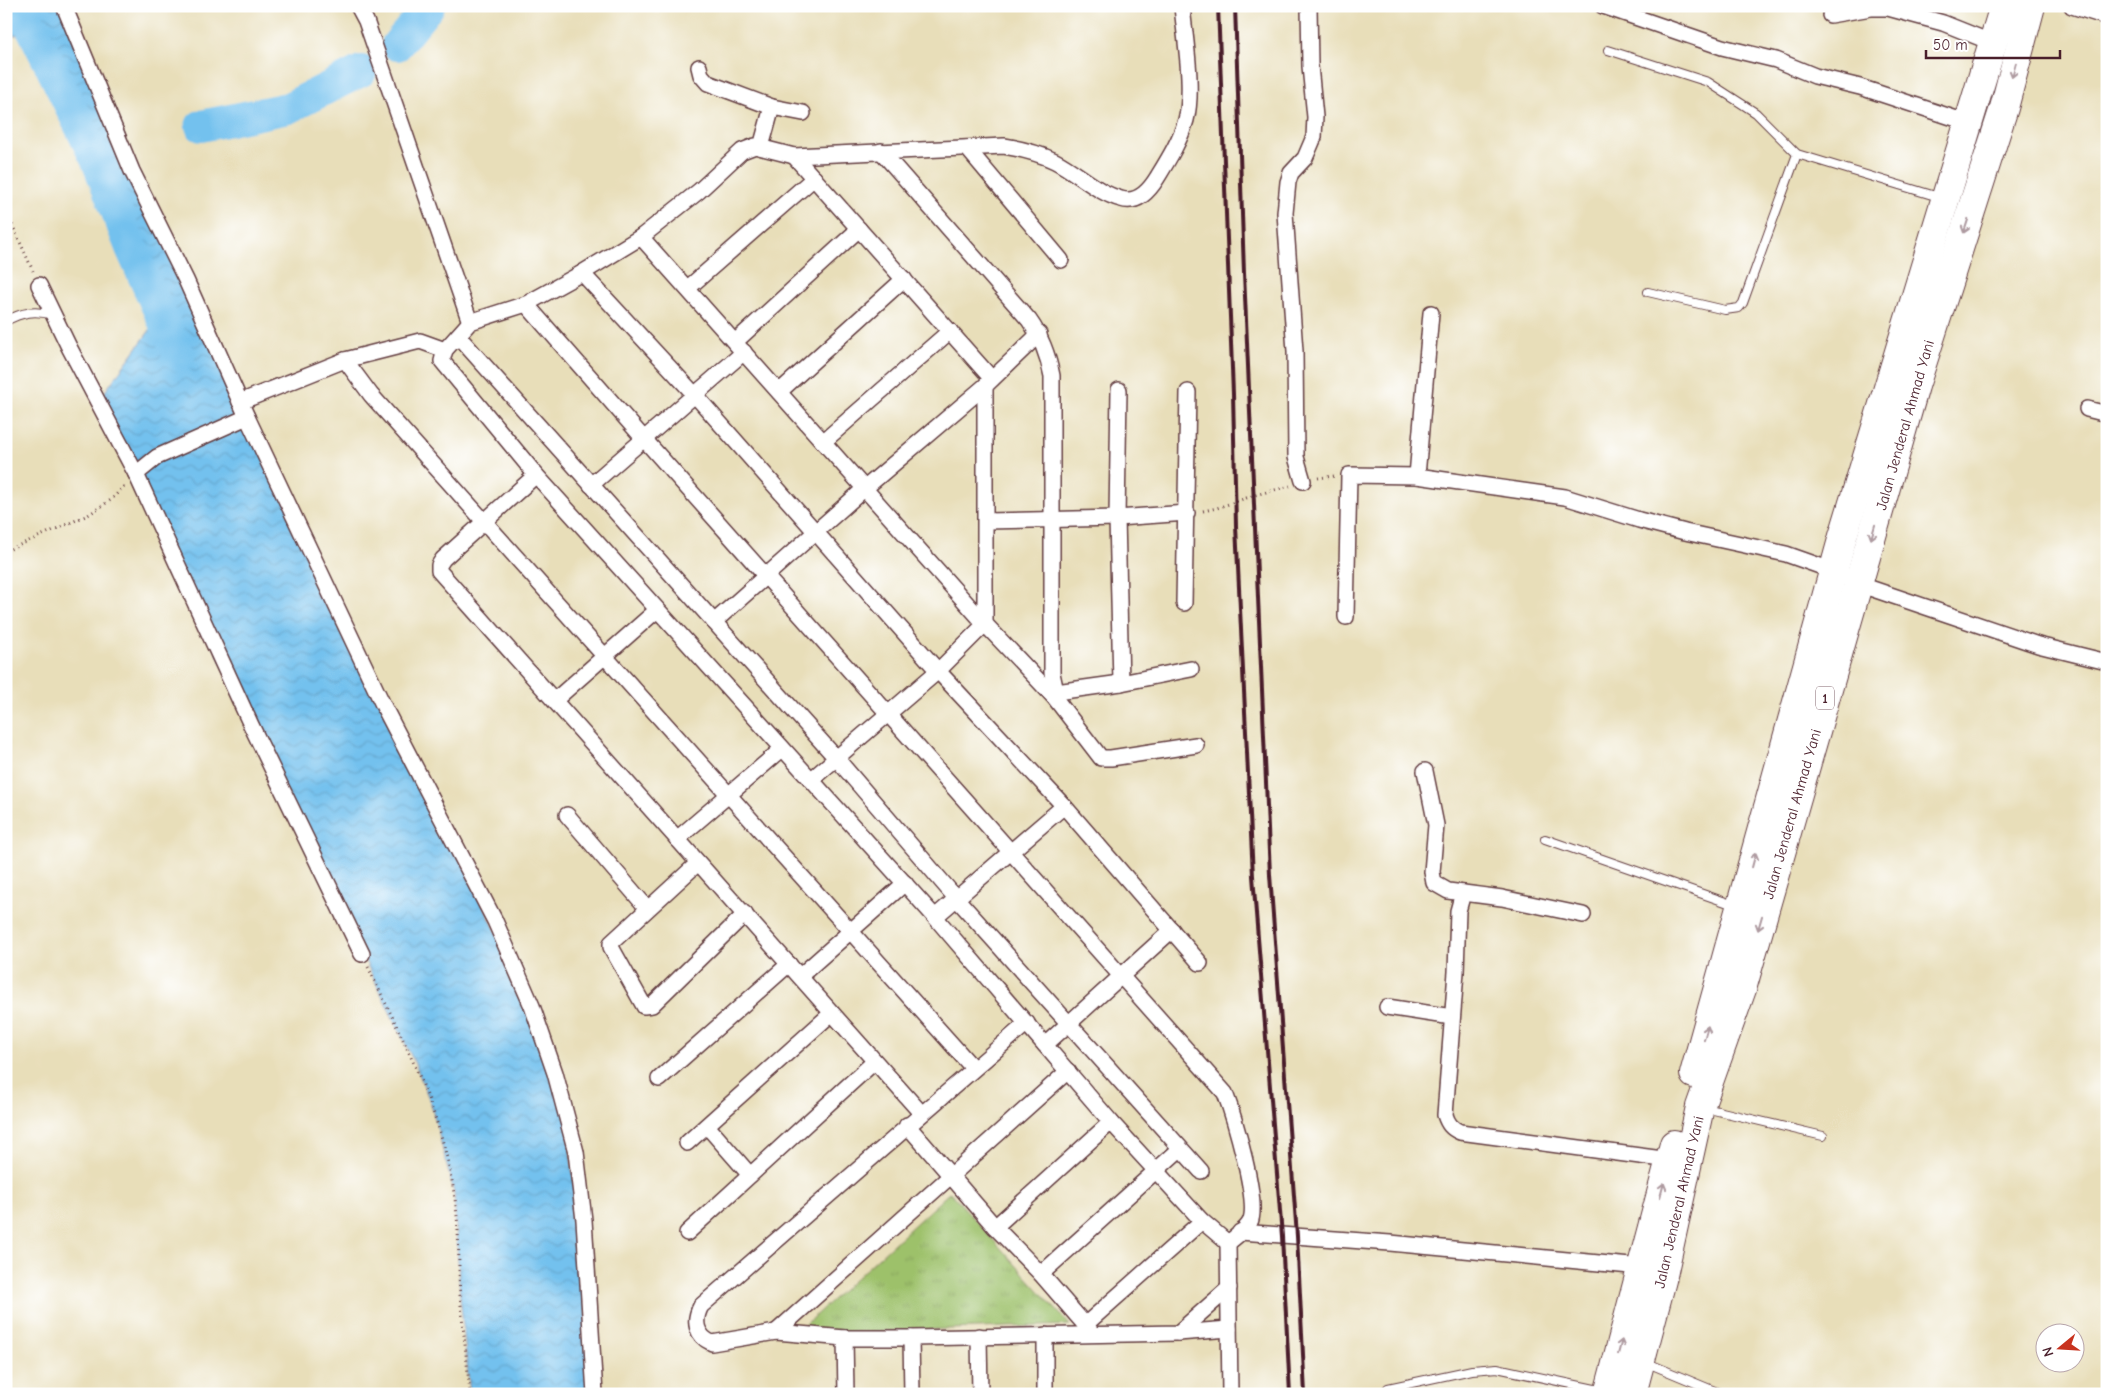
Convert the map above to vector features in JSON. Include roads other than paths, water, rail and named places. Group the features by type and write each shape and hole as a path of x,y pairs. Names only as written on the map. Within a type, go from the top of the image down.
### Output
{"highway":[{"name":"Jalan Jenderal Ahmad Yani","path":"1616,1393 1641,1267 1843,536 2004,6"},
{"name":"Jalan Jenderal Ahmad Yani","path":"1616,1393 1641,1360 1662,1280 1700,1107 1742,989 1915,386 2004,108 2031,6"}],"street":[{"path":"64,6 132,170 186,280 247,417 385,709 495,921 532,1006 555,1073 576,1152 584,1220 595,1394"},
{"path":"468,315 526,304 582,273 641,237 699,191 742,151 755,146 794,156 1004,146 1028,150 1056,162 1112,196 1124,200 1135,200 1151,188 1162,171 1182,131 1188,108 1182,6"},
{"path":"1303,481 1296,458 1295,351 1286,213 1288,182 1291,173 1305,158 1314,137 1315,117 1310,66 1309,6"},
{"path":"1603,6 1722,47 1776,60 1815,76 1860,88 1969,123"},
{"path":"2072,6 2107,17"},
{"path":"1830,16 1871,8 1888,8 1943,23 1993,43"},
{"path":"361,11 468,315 458,336 445,350 442,361 444,365 536,475 905,883 1027,1022 1111,1122 1202,1221 1228,1243 1230,1394"},
{"path":"699,67 701,75 708,83 772,107 804,113"},
{"path":"761,147 772,107"},
{"path":"967,148 1062,260"},
{"path":"881,151 1039,334 1049,358 1052,376 1052,672 1055,694"},
{"path":"794,156 950,331 988,382 985,624 938,671 812,779"},
{"path":"688,288 814,178"},
{"path":"591,485 695,395 740,347 859,229"},
{"path":"641,237 985,624 1055,694 1101,758 1196,745"},
{"path":"582,273 695,395 938,671 1064,806 1200,963"},
{"path":"779,392 904,279"},
{"path":"40,285 69,348 136,474 247,716 362,954"},
{"path":"526,304 888,715 1012,851 1225,1092 1238,1137 1252,1202 1250,1223 1228,1243"},
{"path":"1418,476 1431,313"},
{"path":"823,442 950,331"},
{"path":"714,622 988,382 1039,334"},
{"path":"458,336 836,759 956,898 1069,1022 1201,1172"},
{"path":"240,402 345,360 420,341 445,350"},
{"path":"345,360 371,395 973,1068"},
{"path":"1119,390 1117,518 1121,683"},
{"path":"1184,603 1188,392"},
{"path":"2087,409 2107,414"},
{"path":"136,474 157,458 247,417"},
{"path":"536,475 443,558 439,565 439,571 921,1113"},
{"path":"1346,616 1349,475 1418,476 1565,497 1685,532 1786,554 1834,571 1858,584 2038,645 2107,662"},
{"path":"986,521 1052,521 1187,513"},
{"path":"555,700 657,610"},
{"path":"1055,694 1191,669"},
{"path":"678,839 782,749"},
{"path":"1425,770 1436,825 1432,880 1441,889 1502,898 1583,915"},
{"path":"935,917 1064,806"},
{"path":"567,815 647,908"},
{"path":"698,863 614,939 611,947 644,1006 652,1005 745,914"},
{"path":"800,976 905,883"},
{"path":"1463,893 1458,911 1456,972 1445,1115 1452,1129 1487,1136 1670,1160"},
{"path":"1045,1045 1120,975 1172,930"},
{"path":"659,1079 788,964"},
{"path":"1387,1007 1452,1017"},
{"path":"688,1143 832,1013"},
{"path":"1027,1022 701,1306 697,1313 696,1322 701,1336 704,1340 712,1343 776,1332 845,1338 911,1338 1045,1335 1089,1329 1178,1333 1229,1329"},
{"path":"687,1233 874,1062"},
{"path":"776,1332 1068,1071"},
{"path":"995,1227 1111,1122"},
{"path":"907,1125 950,1177 1089,1329"},
{"path":"707,1126 750,1175"},
{"path":"1040,1274 1180,1149"},
{"path":"1089,1329 1202,1221"},
{"path":"1240,1232 1409,1245 1641,1267"},
{"path":"1178,1333 1229,1288"},
{"path":"1045,1335 1045,1394"},
{"path":"979,1336 980,1394"},
{"path":"845,1338 846,1394"},
{"path":"911,1338 912,1394"}],"lane":[{"path":"1608,50 1708,82 1756,113 1797,154 1944,199"},
{"path":"1648,292 1725,310 1739,308 1743,303 1797,154"},
{"path":"6,321 22,314 33,312 55,315"},
{"path":"1545,839 1741,907"},
{"path":"1700,1107 1823,1136"},
{"path":"1641,1360 1722,1394"},
{"path":"1388,1388 1472,1370 1497,1368 1616,1393"}],"water":[{"path":"6,6 64,6 240,402 532,1006 567,1119 595,1394 470,1394 460,1296 454,1193 431,1104 416,1066 251,725 98,401 161,315 131,248 97,161 33,33 6,36"}],"waterway":[{"path":"21,6 97,161 131,248 179,356"},
{"path":"397,45 429,6"},
{"path":"201,126 288,108 361,71"}],"railway":[{"path":"1218,6 1233,394 1236,526 1253,876 1282,1236 1290,1394"},
{"path":"1235,6 1244,273 1270,875 1297,1236 1305,1394"}]}
